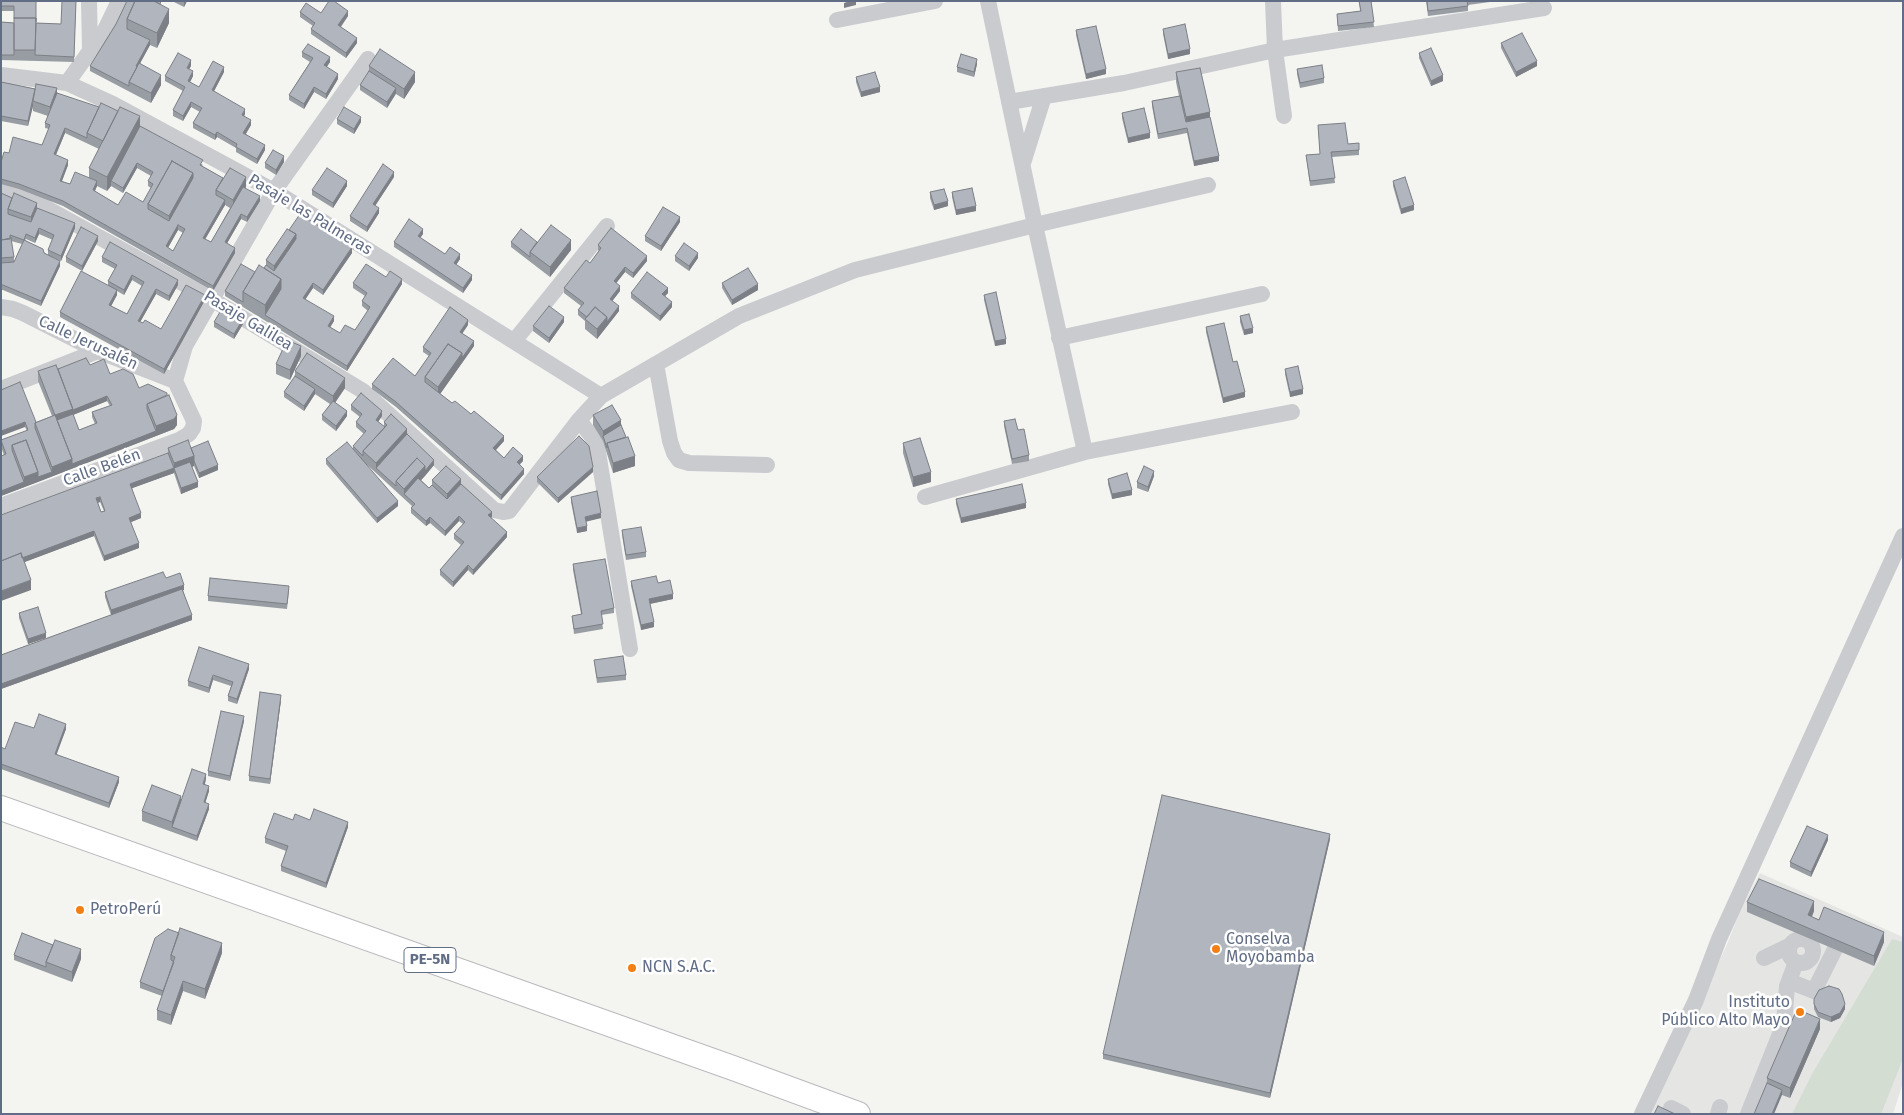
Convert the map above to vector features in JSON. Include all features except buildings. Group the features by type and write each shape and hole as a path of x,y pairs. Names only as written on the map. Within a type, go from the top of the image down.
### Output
{"highway":[{"name":"PE-5N","path":"1,808 858,1114"}],"street":[{"path":"90,1 90,50"},
{"path":"67,84 105,30 120,1"},
{"path":"837,20 935,1"},
{"path":"988,1 1085,452"},
{"path":"1273,1 1275,50 1284,116"},
{"path":"1009,102 1124,83 1275,50 1544,8"},
{"path":"175,381 185,346 214,300 274,191 368,59"},
{"name":"Pasaje las Palmeras","path":"1,75 67,84 113,104 274,191 602,396"},
{"path":"1023,166 1044,96"},
{"path":"630,649 596,446 592,437 579,420 602,396 740,316 855,270 1035,225 1208,185"},
{"name":"Pasaje Galilea","path":"1,190 30,199 214,300 363,390 494,510 509,511 579,420"},
{"path":"515,340 607,226"},
{"path":"1059,338 1262,294"},
{"name":"Calle Jerusalén","path":"1,307 23,313 98,350 175,381"},
{"path":"1,389 98,350"},
{"path":"656,364 670,441 674,453 679,460 689,463 767,465"},
{"name":"Calle Belén","path":"1,506 180,440 194,428 194,421 175,381"},
{"path":"925,497 1085,452 1292,412"},
{"path":"1642,1114 1696,1000 1719,939 1903,536"},
{"path":"1764,958 1789,946 1796,939 1806,939 1813,946 1813,956 1806,962 1796,962 1789,956 1789,946"},
{"path":"1789,981 1814,991 1835,949"},
{"path":"1748,1114 1784,1024 1787,986 1796,962"}],"shaded area":[{"name":"Instituto Público Alto Mayo","path":"1760,873 1903,937 1903,1083 1893,1114 1650,1114 1728,942 1741,909"},
{"path":"1892,939 1903,942 1903,1059 1881,1114 1792,1114 1812,1074"}],"place":[{"name":"PetroPerú","path":"80,910"},
{"name":"Conselva Moyobamba","path":"1216,949"},
{"name":"NCN S.A.C.","path":"632,968"},
{"name":"Instituto Público Alto Mayo","path":"1800,1012"}]}
